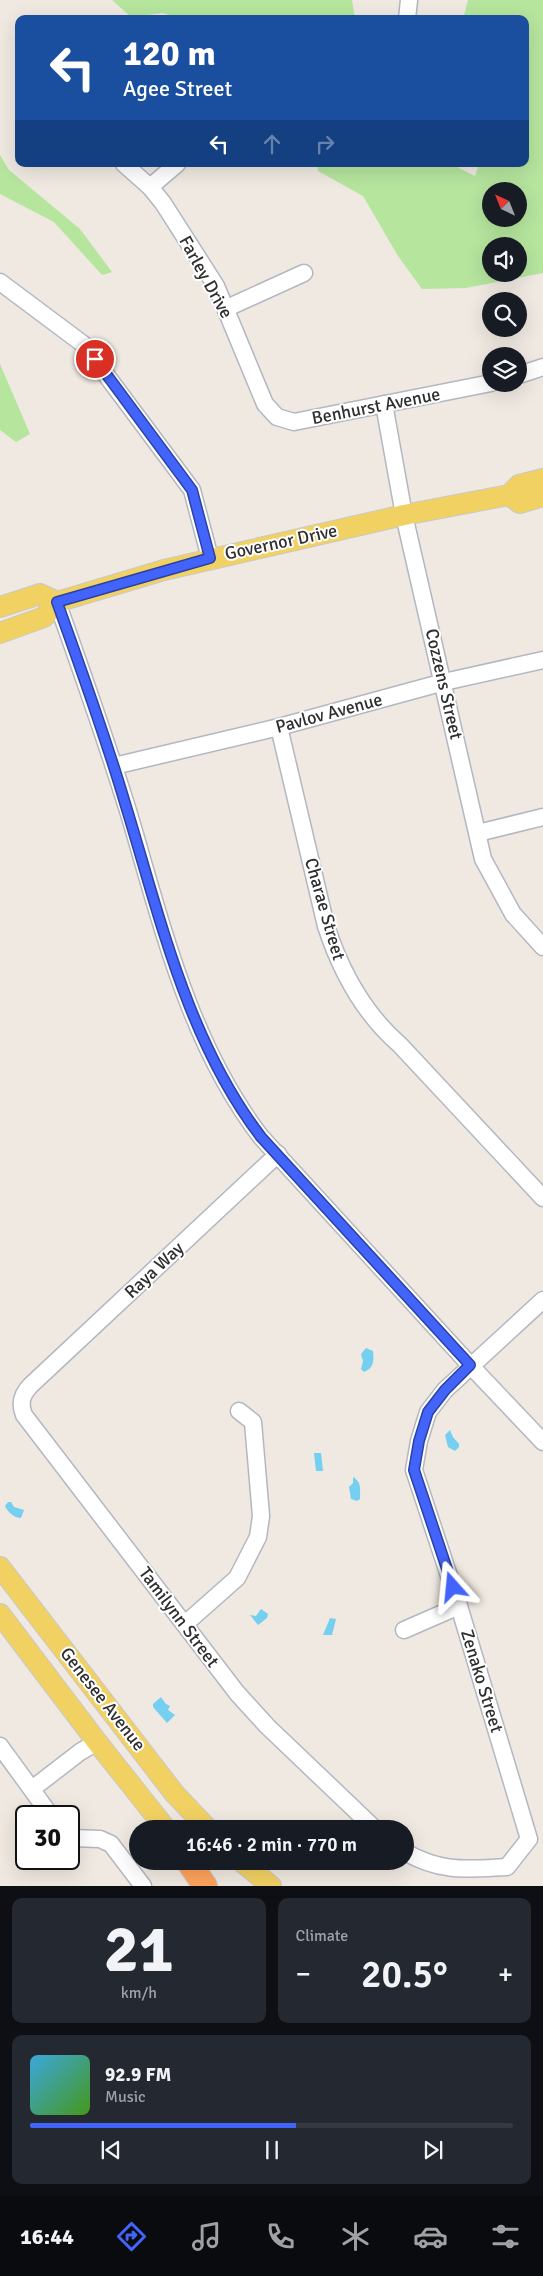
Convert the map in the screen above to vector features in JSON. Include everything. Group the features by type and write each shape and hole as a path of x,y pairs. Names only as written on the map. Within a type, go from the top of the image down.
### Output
{"highway":[{"path":"194,1870 205,1886"}],"main road":[{"name":"Governor Drive","path":"0,633 44,617 57,602 210,558 404,515 509,495 519,485 543,479"},
{"name":"Governor Drive","path":"509,495 513,500 520,503 543,496"},
{"path":"0,607 40,594 57,602"},
{"name":"Genesee Avenue","path":"0,1567 174,1793 200,1820"},
{"name":"Genesee Avenue","path":"0,1614 159,1820"},
{"path":"97,1742 124,1726"},
{"path":"203,1870 218,1886"},
{"path":"252,1870 271,1886"}],"street":[{"path":"407,15 409,0"},
{"name":"Farley Drive","path":"127,167 150,187 168,211 216,286 227,308 265,404"},
{"path":"150,187 173,167"},
{"path":"227,308 304,273"},
{"path":"0,282 83,344 111,395 192,490 210,558"},
{"path":"527,372 543,367"},
{"name":"Benhurst Avenue","path":"265,404 277,417 294,422 482,385"},
{"name":"Cozzens Street","path":"384,404 404,515 444,682 483,859 513,914 543,947"},
{"path":"57,602 114,766 172,960 221,1077 240,1110 470,1365 543,1442"},
{"name":"Pavlov Avenue","path":"114,766 278,727 444,682 543,660"},
{"name":"Charae Street","path":"278,727 326,926 335,955 349,982 380,1028 400,1045 543,1198"},
{"path":"478,833 543,818"},
{"name":"Raya Way","path":"31,1385 278,1154"},
{"path":"470,1365 543,1300"},
{"name":"Zenako Street","path":"414,1857 454,1870 507,1867 529,1839 459,1606 414,1470 419,1441 428,1412 445,1390 470,1365"},
{"name":"Tamilynn Street","path":"31,1385 24,1392 20,1407 24,1415 237,1693 268,1726 366,1820"},
{"path":"185,1624 236,1578 258,1537 262,1516 253,1422 240,1411"},
{"path":"404,1630 459,1606"},
{"path":"32,1790 80,1752 97,1742"},
{"path":"0,1746 43,1805"},
{"path":"80,1838 100,1839 111,1844 143,1886"}],"green space":[{"path":"112,0 352,0 354,15 169,15 163,13 129,15"},
{"path":"468,0 543,0 543,273 527,276 527,237 482,237 482,282 497,282 466,288 422,289 398,256 363,196 318,171 317,167 457,167 475,176 478,167 529,167 529,15 464,15"},
{"path":"0,155 9,170 80,229 112,272 102,275 54,222 0,194"},
{"path":"0,364 30,434 16,442 0,430"}],"water":[{"path":"366,1348 373,1351 373,1361 372,1366 364,1372 361,1369 363,1361 361,1354"},
{"path":"450,1430 459,1444 455,1451 448,1447 445,1435"},
{"path":"314,1453 321,1453 323,1471 316,1471"},
{"path":"353,1477 360,1486 360,1499 357,1501 351,1499 349,1487 353,1483"},
{"path":"8,1502 11,1502 14,1507 24,1510 21,1518 14,1516 8,1510 5,1506"},
{"path":"261,1609 268,1614 267,1618 258,1625 250,1615 256,1616"},
{"path":"330,1618 336,1619 332,1635 323,1635"},
{"path":"161,1697 170,1706 168,1710 175,1715 167,1723 153,1707 153,1704"}],"route":[{"path":"95,359 192,490 210,558 57,602 114,766 172,960 221,1077 240,1110 261,1137 470,1365 445,1390 428,1412 419,1441 414,1470 453,1587"}]}
